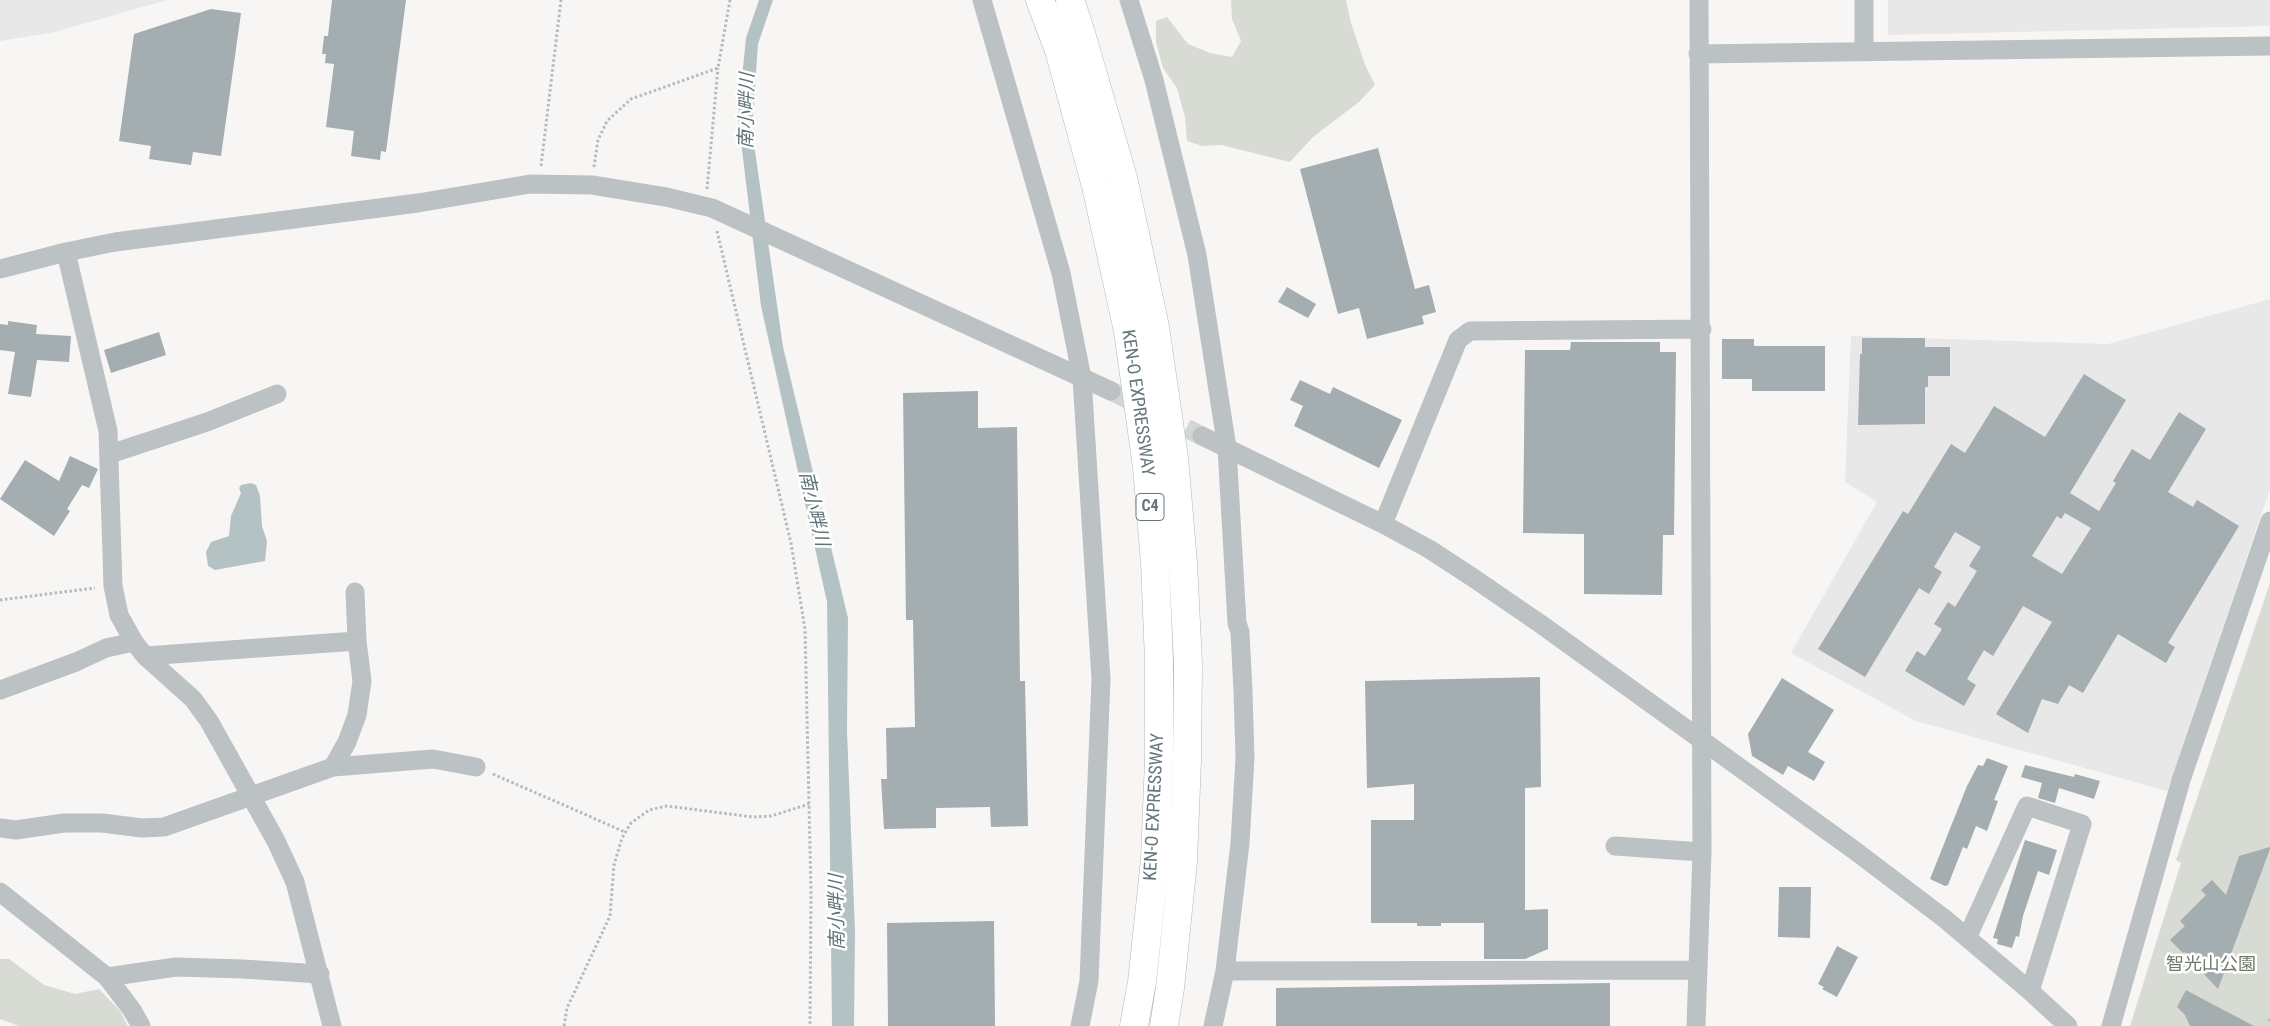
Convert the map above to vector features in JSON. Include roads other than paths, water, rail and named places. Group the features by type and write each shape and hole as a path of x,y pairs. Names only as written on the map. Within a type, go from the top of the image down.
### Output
{"highway":[{"name":"KEN-O EXPRESSWAY","path":"1040,0 1058,50 1096,186 1128,331 1147,467 1155,562 1159,661 1159,759 1154,860 1142,982 1134,1026"},
{"name":"KEN-O EXPRESSWAY","path":"1070,0 1123,178 1155,327 1175,468 1188,655 1187,761 1183,860 1170,988 1164,1026"}],"street":[{"path":"982,0 1061,273 1082,378 1101,679 1089,981 1080,1026"},
{"path":"1129,0 1154,80 1197,255 1227,448 1237,623 1240,632 1245,758 1240,843 1225,971 1213,1026"},
{"path":"1696,1026 1702,852 1702,329 1699,0"},
{"path":"1864,0 1864,52"},
{"path":"1698,54 2270,46"},
{"path":"0,269 115,242 418,203 530,184 592,185 657,195 710,208 1111,391"},
{"path":"66,252 108,431 113,586 119,615 140,649 192,699 209,722 253,796 295,882 332,1026"},
{"path":"1383,524 1458,340 1470,331 1702,329"},
{"path":"110,454 207,422 277,394"},
{"path":"1202,436 1383,524 1429,549 1472,577 1542,625 1701,742 1854,850 1967,938 2068,1026"},
{"path":"2111,1026 2181,780 2270,521"},
{"path":"333,767 346,742 357,714 362,681 357,641 355,592"},
{"path":"0,690 76,662 106,648 140,649 357,641"},
{"path":"0,828 16,830 64,824 102,823 142,828 164,828 333,767 433,759 476,767"},
{"path":"1967,938 2027,806 2082,824 2030,991"},
{"path":"1615,846 1702,852"},
{"path":"0,892 107,977 132,1010 141,1026"},
{"path":"107,977 176,967 320,974"},
{"path":"1225,971 1698,970"}],"water":[{"name":"南小畔川","path":"759,0 773,0 758,44 752,130 783,347 848,618 847,731 855,931 854,1026 832,1026 827,602 761,306 738,117 746,38"},
{"path":"251,483 256,485 260,496 262,526 267,541 265,561 215,570 208,566 206,552 211,542 229,536 231,516 241,493 239,488 241,485"}],"tunnel":[{"path":"1111,391 1202,436"}],"park label":[{"name":"智光山公園","path":"2211,965"}]}
